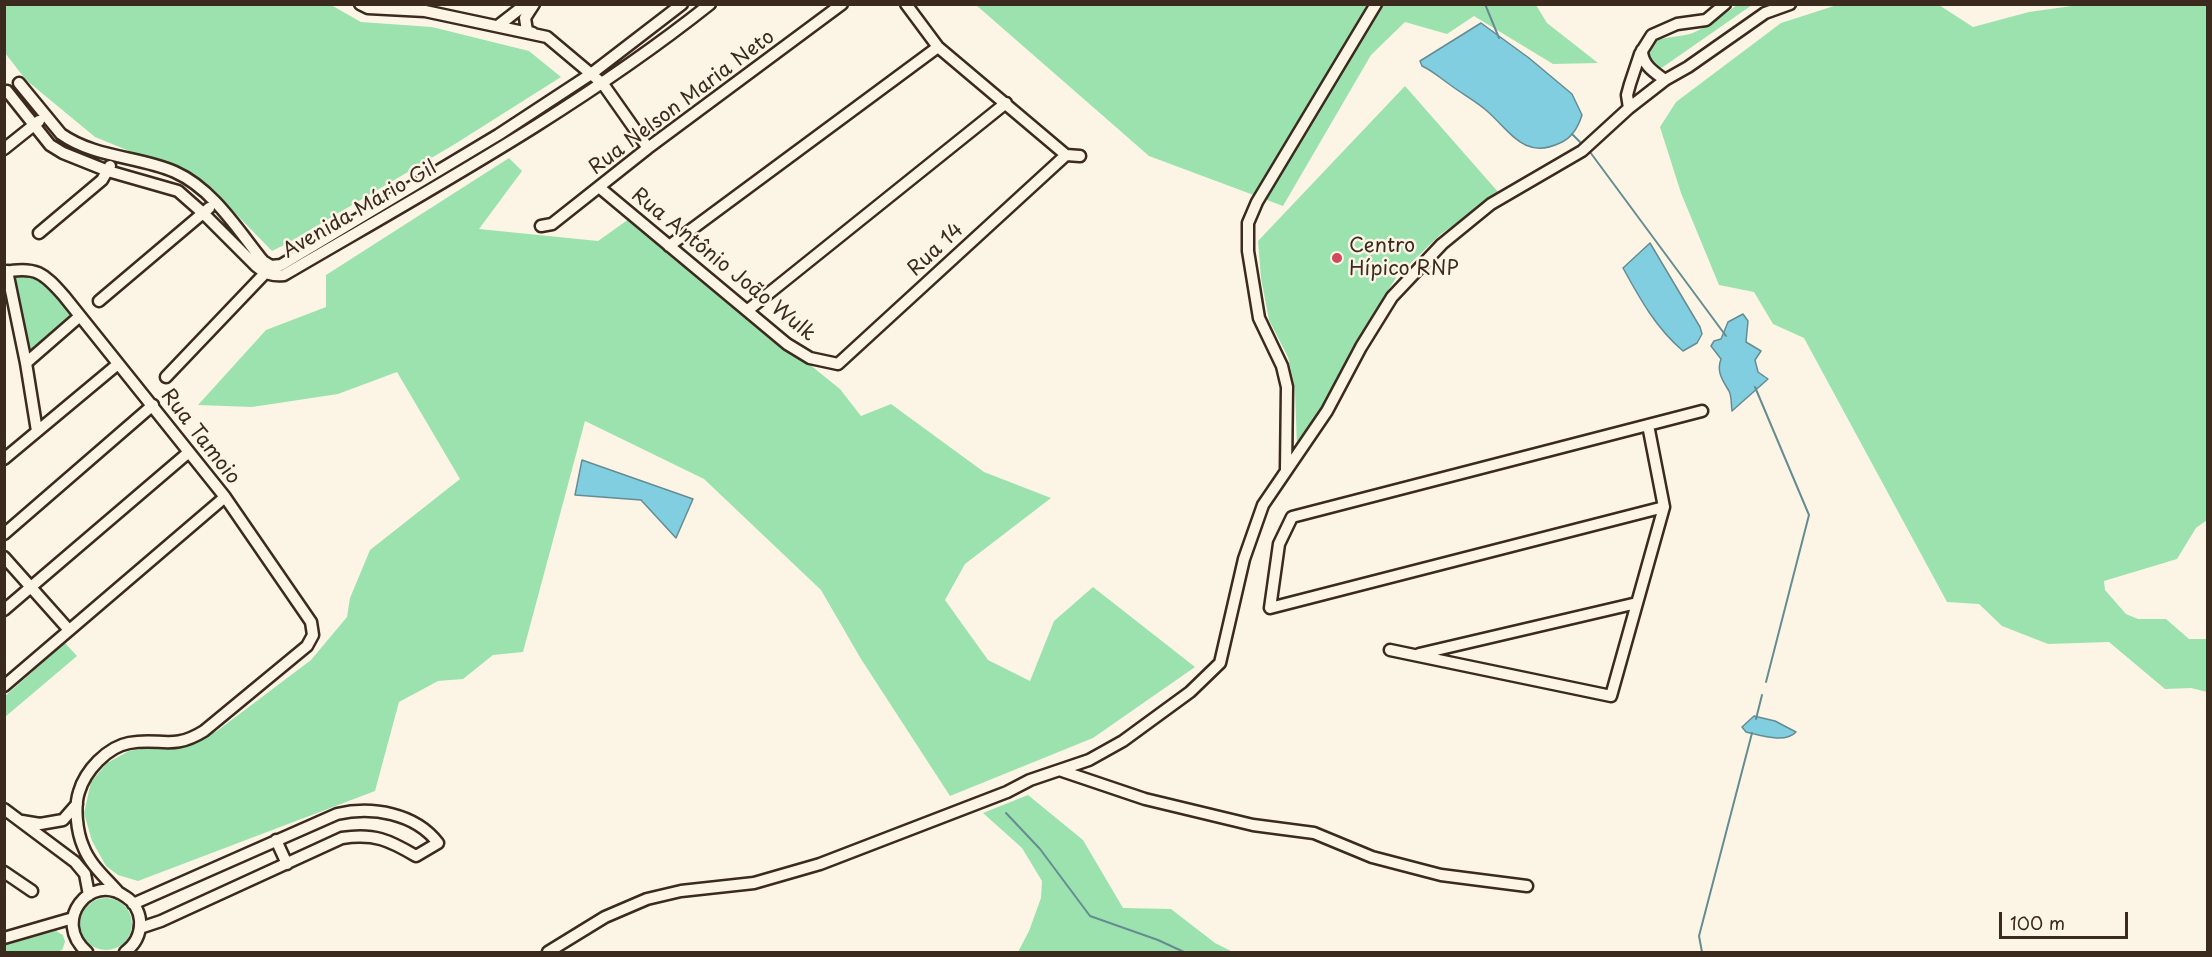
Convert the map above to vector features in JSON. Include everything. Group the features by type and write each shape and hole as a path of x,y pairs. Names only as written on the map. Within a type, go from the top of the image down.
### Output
{"street":[{"path":"360,4 368,8 422,8 554,41 603,84 648,148"},
{"path":"500,26 526,4"},
{"path":"533,34 527,31 525,18 534,4"},
{"path":"682,4 693,17"},
{"name":"Avenida Mário Gil","path":"405,198 591,74 682,4"},
{"name":"Avenida Mário Gil","path":"268,270 336,239 405,198 505,146 603,84 710,4"},
{"name":"Rua Nelson Maria Neto","path":"541,226 552,224 648,148 842,4"},
{"path":"906,4 938,47 1066,155 1080,156"},
{"path":"1287,470 1287,387 1282,366 1260,318 1248,251 1248,223 1257,202 1376,4"},
{"path":"1629,108 1628,95 1646,42 1658,30 1677,24 1706,20 1725,4"},
{"path":"548,952 605,917 647,899 703,888 754,883 820,864 997,796 1030,780 1062,771 1089,760 1123,741 1190,692 1220,663 1244,559 1263,506 1327,411 1361,347 1392,297 1442,244 1491,204 1582,150 1629,108 1665,80 1688,67 1765,13 1790,4"},
{"path":"669,246 938,47"},
{"path":"1642,49 1643,60 1665,80"},
{"name":"Avenida Mário Gil","path":"20,83 61,134 68,139 112,156 148,163 176,172 197,185 215,202 268,270"},
{"name":"Avenida Mário Gil","path":"7,92 50,145 63,153 108,171 178,191 268,270"},
{"path":"748,310 1006,104"},
{"path":"4,149 46,116"},
{"path":"498,135 505,146"},
{"name":"Rua 14","path":"828,363 838,364 1066,155"},
{"path":"39,234 102,180 108,171 112,156"},
{"name":"Rua Antônio João Wulk","path":"600,188 787,344 810,358 828,363"},
{"path":"99,301 215,202"},
{"name":"Rua Tamoio","path":"6,271 28,269 42,273 51,280 225,497 311,622 314,635 307,646 194,738 171,743 147,741 127,743 112,750 86,776 76,804"},
{"path":"166,377 268,270"},
{"path":"6,271 38,431"},
{"path":"26,363 80,316"},
{"path":"4,459 118,364"},
{"path":"4,534 153,405"},
{"path":"1664,507 1270,608 1280,544 1292,517 1702,411"},
{"path":"1390,650 1611,696 1664,507 1648,425"},
{"path":"4,610 189,452"},
{"path":"4,686 225,497"},
{"path":"4,557 69,630"},
{"path":"1416,655 1637,603"},
{"path":"1062,771 1145,799 1253,825 1314,834 1372,857 1441,875 1527,886"},
{"path":"55,847 46,834 47,828 76,804"},
{"path":"76,804 82,844"},
{"path":"4,809 75,862 85,874 89,895"},
{"path":"133,904 337,814 354,810 372,810 405,819 424,828 438,843 416,856 382,838 358,836 342,838 161,921 140,928"},
{"path":"21,821 40,824 58,821 71,824 89,860 119,893 133,904 140,917 138,938 125,952"},
{"path":"276,840 287,864"},
{"path":"4,872 32,891"},
{"path":"87,952 74,936 73,918 79,903 98,891 108,890 119,893"},
{"path":"4,938 73,918"}],"green space":[{"path":"4,5 331,5 361,22 432,27 529,51 561,77 455,144 272,251 205,182 95,137 26,80 5,53"},
{"path":"976,5 1536,5 1547,23 1598,63 1553,64 1474,16 1447,34 1405,22 1371,55 1283,206 1149,156"},
{"path":"1737,5 1752,5 1663,67 1657,69 1652,67 1645,52 1650,45 1662,39 1697,31"},
{"path":"1837,5 1939,5 1973,27 2029,12 2079,5 2207,5 2207,520 2196,528 2177,559 2104,581 2105,590 2126,614 2138,619 2166,619 2189,639 2207,639 2207,692 2191,688 2165,689 2109,642 2048,644 2002,626 1979,604 1947,602 1804,338 1773,324 1754,292 1719,285 1681,193 1660,127 1676,102 1781,23"},
{"name":"Centro Hípico RNP","path":"1405,86 1499,193 1441,234 1397,276 1351,350 1319,416 1297,448 1295,389 1288,357 1269,320 1261,278 1258,241"},
{"path":"509,158 522,171 479,229 598,241 629,219 840,389 861,416 891,404 984,472 1051,498 965,564 945,600 988,660 1030,681 1054,621 1093,587 1195,667 1093,738 950,796 861,659 821,590 704,479 585,421 523,652 493,655 463,679 438,681 399,702 375,791 138,881 118,875 106,866 92,841 84,813 91,782 107,763 129,751 153,747 184,747 217,731 311,660 347,617 350,598 370,550 460,479 397,372 338,394 252,407 198,405 266,330 326,307 326,275"},
{"path":"9,273 43,276 77,315 28,358"},
{"path":"65,643 77,656 5,717 5,696"},
{"path":"1028,795 1083,840 1123,908 1171,909 1215,943 1233,952 1018,952 1029,931 1041,898 1042,881 1022,848 983,813"},
{"path":"106,898 116,900 124,906 130,914 132,924 130,934 124,942 116,948 106,950 96,948 88,942 82,934 80,924 82,914 88,906 96,900"},
{"path":"56,931 63,935 65,942 62,950 57,952 5,952 5,945"}],"water":[{"path":"1481,23 1529,58 1572,94 1582,115 1568,138 1548,147 1527,146 1511,135 1478,104 1422,66 1420,61"},
{"path":"1650,243 1700,327 1702,334 1697,343 1683,351 1657,323 1623,268"},
{"path":"1743,314 1748,321 1746,342 1761,351 1755,360 1758,372 1768,379 1732,411 1730,393 1720,372 1721,359 1711,346 1714,341 1721,339 1728,322"},
{"path":"582,460 693,499 676,538 641,500 575,495"},
{"path":"1754,716 1775,721 1796,732 1791,736 1779,738 1746,732 1742,727"}],"waterway":[{"path":"1485,4 1499,38"},
{"path":"1572,134 1580,142"},
{"path":"1590,152 1726,336"},
{"path":"1755,387 1809,515 1766,682"},
{"path":"1756,719 1762,695"},
{"path":"1702,952 1699,936 1752,733"},
{"path":"1006,813 1040,849 1090,916 1158,940 1184,952"}],"place":[{"name":"Centro Hípico RNP","path":"1337,258"}]}
